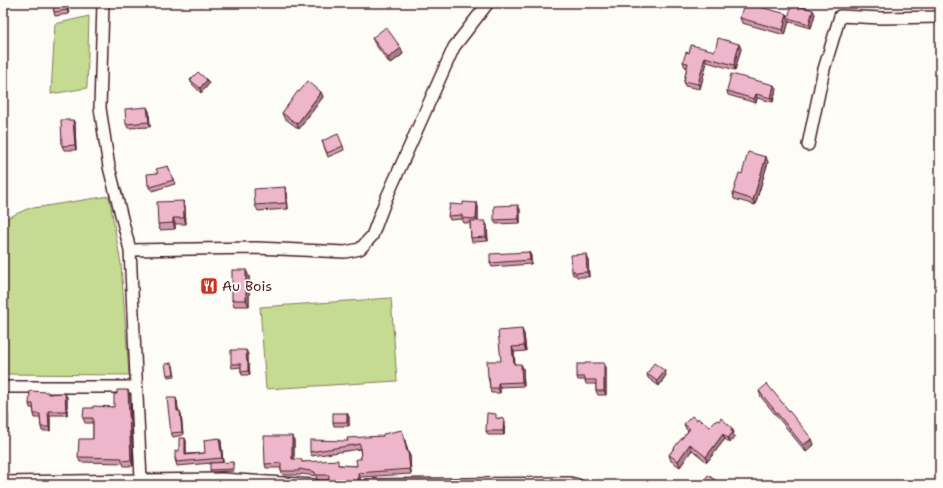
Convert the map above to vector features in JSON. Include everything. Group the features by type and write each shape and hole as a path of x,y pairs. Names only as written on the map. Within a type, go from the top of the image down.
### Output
{"street":[{"path":"103,3 100,108 109,167 130,250 142,480"},
{"path":"130,250 257,248 345,252 360,249 372,236 386,199 454,48 488,3"},
{"path":"808,145 824,69 840,16 882,18 940,17"},
{"path":"3,387 136,388"},
{"path":"3,482 142,480 158,482 222,482 314,485"},
{"path":"368,485 573,484"}],"green space":[{"path":"89,16 87,88 51,94 55,24"},
{"path":"109,196 121,264 129,375 3,374 3,220 27,209"},
{"path":"391,298 397,381 266,389 260,307"}],"building":[{"path":"53,3 67,3 67,10 54,12"},
{"path":"744,3 787,14 783,30 740,18"},
{"path":"792,4 813,10 809,24 788,18"},
{"path":"386,27 401,48 388,58 372,38"},
{"path":"718,38 739,44 734,65 705,57 698,84 684,81 688,63 683,62 686,52 689,53 691,45 715,51"},
{"path":"4,55 4,72 3,72"},
{"path":"198,72 207,80 200,88 190,80"},
{"path":"731,74 774,85 771,98 756,94 754,99 727,91"},
{"path":"308,81 321,92 297,124 282,113 298,91 299,92"},
{"path":"147,107 149,122 126,124 125,109"},
{"path":"61,120 73,120 75,145 62,146"},
{"path":"338,134 343,146 327,153 322,141"},
{"path":"748,152 766,157 753,200 733,193 739,173 742,174"},
{"path":"168,166 173,180 151,187 148,185 147,174 158,173 156,169"},
{"path":"285,187 286,203 255,205 254,189"},
{"path":"183,201 184,218 173,218 173,223 158,224 157,202"},
{"path":"463,202 477,203 476,219 462,218 462,215 448,216 450,204 463,205"},
{"path":"518,205 519,219 494,220 494,206"},
{"path":"470,221 485,221 486,237 471,238"},
{"path":"529,252 530,260 490,263 490,254"},
{"path":"586,254 587,272 575,273 575,271 572,271 571,255"},
{"path":"232,270 246,270 246,300 232,300"},
{"path":"522,329 524,346 512,347 514,364 521,364 522,382 498,383 498,388 490,388 487,361 501,361 498,331"},
{"path":"231,350 246,350 248,371 241,372 241,364 231,364"},
{"path":"172,363 174,374 167,375 165,364"},
{"path":"604,363 604,391 596,391 596,380 585,380 585,377 577,377 577,364"},
{"path":"654,363 665,371 657,381 647,374"},
{"path":"767,384 812,439 803,445 759,391"},
{"path":"117,390 128,390 131,460 122,461 122,458 78,457 79,439 93,439 93,418 83,418 84,408 93,408 93,406 114,407 114,394 117,394"},
{"path":"30,391 48,392 48,394 65,393 66,411 48,411 49,427 41,427 40,414 34,414 33,404 29,404"},
{"path":"167,398 176,398 177,411 180,411 182,432 171,433"},
{"path":"3,410 6,410 6,427 3,427"},
{"path":"333,413 347,413 347,422 333,422"},
{"path":"487,413 496,414 496,418 504,419 503,431 486,431"},
{"path":"692,416 697,420 698,418 702,422 703,421 710,427 721,418 732,428 730,430 733,432 728,438 723,434 706,457 690,444 678,461 669,455 690,429 684,424"},
{"path":"402,430 408,452 410,469 358,473 358,483 362,485 329,485 329,475 317,475 315,472 299,469 299,471 281,471 281,463 265,464 264,436 292,436 292,459 301,459 302,462 338,460 338,465 357,466 356,459 361,459 360,444 310,452 310,440 348,441 347,438 383,436 383,434"},
{"path":"179,438 185,438 185,455 205,453 204,440 219,438 222,458 176,462 175,451 179,451"},
{"path":"233,462 233,469 210,470 210,463"},
{"path":"708,475 722,485 701,485"}],"place":[{"name":"Au Bois","path":"209,286"}]}
